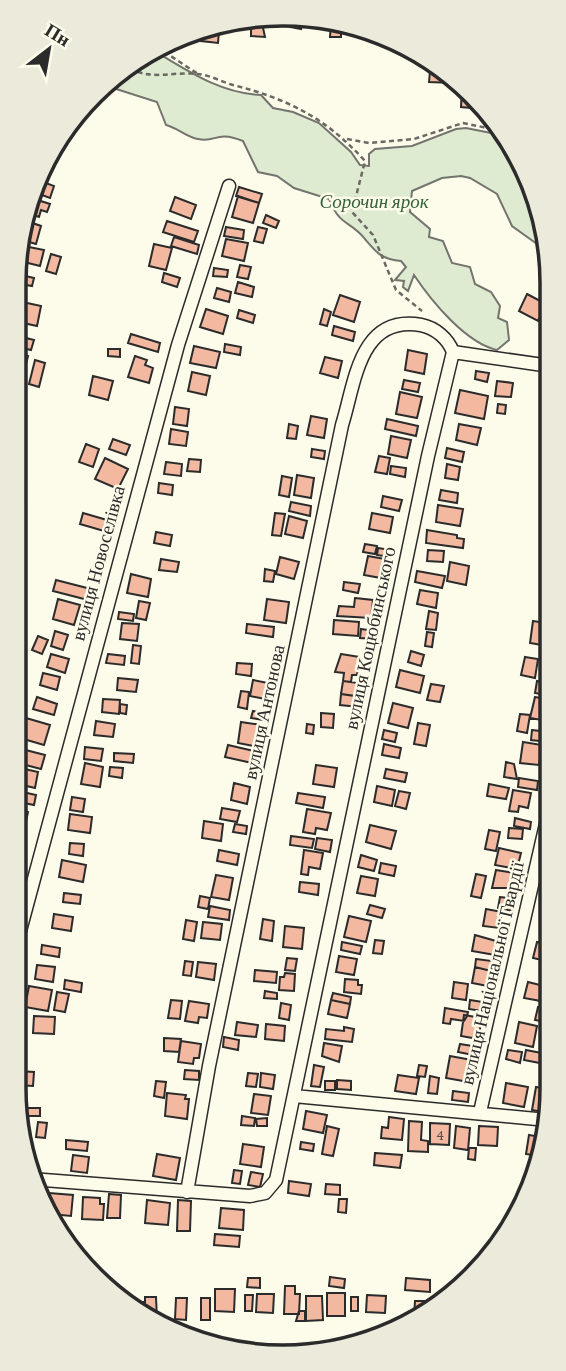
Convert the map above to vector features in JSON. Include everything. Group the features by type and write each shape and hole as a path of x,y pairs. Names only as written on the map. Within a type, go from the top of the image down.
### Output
{"street":[{"name":"вулиця Новоселівка","path":"26,909 178,345 229,186"},
{"name":"вулиця Антонова","path":"187,1192 209,1066 342,425 361,356 373,339 401,326 421,325 441,335"},
{"path":"441,335 453,352 540,365"},
{"name":"вулиця Коцюбинського","path":"187,1192 250,1196 269,1189 278,1174 425,468 453,352"},
{"name":"вулиця Національної Гвардії","path":"480,1112 540,850"},
{"path":"294,1096 538,1119"},
{"path":"44,1180 187,1192"}],"path":[{"path":"167,54 198,74"},
{"path":"137,72 198,74 275,96 322,120 341,135 365,160 352,212 373,235 396,290 421,310 441,335"},
{"path":"341,135 363,143 422,137 463,123 488,128"}],"green space":[{"name":"Сорочин ярок","path":"163,56 205,80 232,90 261,95 273,108 293,112 319,123 351,152 360,165 369,166 369,154 375,149 412,146 456,129 466,128 491,133 513,169 526,200 535,233 538,249 538,252 537,244 512,226 497,194 470,178 442,178 412,191 410,212 430,229 429,237 443,241 452,263 470,267 475,284 491,292 500,306 498,318 507,322 509,340 497,350 473,339 440,309 414,275 408,291 403,287 404,281 395,280 406,267 401,261 384,257 376,251 360,233 341,219 329,199 294,188 277,176 258,172 243,141 227,137 198,139 166,125 157,102 116,89"}],"building":[{"path":"263,27 265,37 251,36 251,28"},
{"path":"330,31 341,33 341,37 330,37"},
{"path":"219,35 218,43 201,40"},
{"path":"430,73 443,83 429,82"},
{"path":"461,98 471,108 461,107"},
{"path":"47,183 54,186 50,198 42,195"},
{"path":"239,187 262,194 259,203 236,196"},
{"path":"238,196 259,203 253,223 232,217"},
{"path":"175,197 196,205 191,219 170,211"},
{"path":"40,201 50,204 47,212 41,210 39,217 35,216"},
{"path":"266,215 279,221 276,228 263,223"},
{"path":"167,221 198,231 194,242 163,232"},
{"path":"33,223 41,226 36,244 29,242"},
{"path":"226,227 244,230 243,239 224,236"},
{"path":"258,227 267,229 263,243 254,241"},
{"path":"174,237 199,245 197,254 171,246"},
{"path":"226,239 248,243 244,261 222,256"},
{"path":"154,244 172,248 166,270 149,266"},
{"path":"28,247 44,250 40,266 27,263"},
{"path":"51,254 61,257 56,274 46,271"},
{"path":"240,265 251,267 248,279 237,277"},
{"path":"214,268 228,270 227,277 213,276"},
{"path":"164,273 180,278 177,287 162,282"},
{"path":"26,276 34,278 32,286 26,285"},
{"path":"238,282 254,287 252,297 235,293"},
{"path":"217,288 231,292 229,302 214,298"},
{"path":"527,294 540,301 538,321 519,311"},
{"path":"340,295 360,302 354,322 333,315"},
{"path":"26,303 41,306 37,326 26,324"},
{"path":"206,309 228,316 223,334 200,327"},
{"path":"324,309 331,312 327,326 320,324"},
{"path":"239,310 255,315 253,323 237,318"},
{"path":"334,326 355,332 353,341 332,335"},
{"path":"131,334 160,343 158,352 128,343"},
{"path":"26,338 34,340 31,350 26,349"},
{"path":"225,344 241,347 240,355 224,352"},
{"path":"194,346 220,352 216,368 190,363"},
{"path":"108,349 120,349 120,357 108,356"},
{"path":"408,350 427,354 424,374 405,370"},
{"path":"135,356 147,360 145,365 153,368 149,383 128,377"},
{"path":"325,357 342,361 338,378 320,373"},
{"path":"35,360 45,363 39,387 29,384"},
{"path":"476,371 489,373 487,382 475,379"},
{"path":"192,372 210,376 206,395 188,391"},
{"path":"93,376 113,381 108,400 89,395"},
{"path":"404,380 420,383 418,392 402,389"},
{"path":"497,381 513,383 511,397 495,396"},
{"path":"460,390 488,396 484,419 455,413"},
{"path":"400,392 422,397 417,418 396,414"},
{"path":"498,404 506,405 505,414 497,413"},
{"path":"175,407 189,409 187,426 173,424"},
{"path":"311,416 327,419 324,438 307,435"},
{"path":"387,419 418,426 416,436 385,429"},
{"path":"289,424 298,426 296,439 287,438"},
{"path":"459,424 481,428 477,445 456,440"},
{"path":"171,429 188,432 186,446 169,444"},
{"path":"391,436 411,440 407,458 388,454"},
{"path":"113,439 130,445 126,455 109,449"},
{"path":"86,444 99,449 93,467 79,462"},
{"path":"447,448 464,452 462,462 445,458"},
{"path":"312,449 325,451 324,459 311,457"},
{"path":"379,456 390,458 387,474 375,472"},
{"path":"105,458 128,469 118,489 95,479"},
{"path":"189,459 201,460 200,472 187,471"},
{"path":"166,462 182,464 181,476 164,474"},
{"path":"447,464 460,467 458,480 445,478"},
{"path":"391,466 406,468 405,477 390,474"},
{"path":"297,475 314,478 311,498 294,495"},
{"path":"282,476 292,478 289,497 279,495"},
{"path":"159,483 173,485 172,495 158,493"},
{"path":"441,490 458,493 457,503 439,500"},
{"path":"383,496 402,500 399,511 381,507"},
{"path":"291,502 311,506 310,516 289,511"},
{"path":"438,505 463,509 460,526 436,522"},
{"path":"83,513 107,520 104,531 80,524"},
{"path":"275,513 285,514 281,536 272,535"},
{"path":"372,513 393,517 390,533 369,529"},
{"path":"289,516 307,521 303,538 285,534"},
{"path":"427,530 457,535 457,538 464,539 463,548 426,543"},
{"path":"156,532 172,535 170,546 154,543"},
{"path":"365,544 377,546 375,554 363,552"},
{"path":"378,548 391,550 390,557 377,555"},
{"path":"428,550 444,551 443,562 427,561"},
{"path":"368,556 385,559 381,578 364,575"},
{"path":"280,557 299,562 294,579 276,574"},
{"path":"161,559 179,562 177,572 159,570"},
{"path":"450,562 469,566 466,585 447,581"},
{"path":"265,569 275,571 273,582 264,581"},
{"path":"417,571 445,576 442,588 415,582"},
{"path":"131,574 151,579 148,597 127,593"},
{"path":"56,580 91,589 88,600 53,591"},
{"path":"344,582 360,584 358,593 343,590"},
{"path":"420,590 438,593 436,608 417,604"},
{"path":"355,598 373,600 371,618 337,616 339,606 354,607"},
{"path":"58,599 80,605 74,625 53,619"},
{"path":"267,599 289,602 286,623 264,620"},
{"path":"139,601 150,603 146,620 136,618"},
{"path":"429,611 438,613 436,630 426,629"},
{"path":"119,612 134,614 133,621 118,619"},
{"path":"334,620 359,622 358,636 333,634"},
{"path":"533,621 540,622 540,645 530,643"},
{"path":"122,623 139,624 137,641 120,639"},
{"path":"247,624 274,627 273,637 246,633"},
{"path":"361,629 375,631 374,639 360,638"},
{"path":"55,631 68,635 63,650 51,646"},
{"path":"427,632 434,633 432,647 425,646"},
{"path":"38,636 48,640 42,654 32,650"},
{"path":"133,645 141,646 139,664 131,663"},
{"path":"411,651 424,655 421,666 408,662"},
{"path":"51,654 69,659 65,673 47,667"},
{"path":"108,654 125,656 124,665 106,663"},
{"path":"341,654 360,657 357,675 352,675 351,682 343,681 344,673 335,672"},
{"path":"525,657 538,659 535,678 521,675"},
{"path":"237,663 252,664 251,676 236,674"},
{"path":"400,670 424,676 420,693 396,687"},
{"path":"43,673 60,677 57,690 40,685"},
{"path":"118,678 138,680 136,692 117,690"},
{"path":"253,680 273,684 270,700 250,696"},
{"path":"343,681 358,683 356,696 341,694"},
{"path":"537,681 540,681 540,694 535,693"},
{"path":"431,684 444,686 440,702 427,700"},
{"path":"241,691 249,692 247,709 238,707"},
{"path":"341,694 361,697 359,707 340,705"},
{"path":"37,697 57,704 54,715 33,709"},
{"path":"535,697 540,698 540,720 530,718"},
{"path":"103,699 120,700 119,714 102,712"},
{"path":"393,703 413,708 408,728 388,723"},
{"path":"120,704 127,705 126,714 120,713"},
{"path":"253,711 265,713 264,720 251,718"},
{"path":"321,713 334,714 333,728 321,727"},
{"path":"520,714 530,715 527,733 517,731"},
{"path":"26,718 50,725 44,745 26,740"},
{"path":"96,721 115,724 113,737 94,735"},
{"path":"241,722 262,725 258,747 238,743"},
{"path":"418,723 430,725 426,746 414,744"},
{"path":"307,724 314,725 313,734 306,733"},
{"path":"384,730 397,733 395,742 382,739"},
{"path":"532,730 540,731 540,741 531,740"},
{"path":"523,742 540,745 539,765 520,763"},
{"path":"384,744 401,748 399,758 382,755"},
{"path":"228,745 254,751 252,763 225,757"},
{"path":"85,747 103,749 101,761 84,759"},
{"path":"26,750 45,755 41,769 26,765"},
{"path":"114,753 134,754 133,763 114,761"},
{"path":"506,762 514,764 517,779 504,777"},
{"path":"85,763 103,767 100,787 81,784"},
{"path":"316,765 337,768 334,787 313,784"},
{"path":"110,767 123,768 122,778 109,776"},
{"path":"26,769 38,772 35,788 26,786"},
{"path":"386,769 407,773 405,782 384,778"},
{"path":"519,778 538,781 537,790 518,787"},
{"path":"234,783 250,787 247,804 231,800"},
{"path":"489,784 509,788 506,799 487,796"},
{"path":"377,786 395,790 392,806 374,802"},
{"path":"513,790 531,793 528,808 519,806 518,812 509,811"},
{"path":"399,791 410,793 406,809 395,806"},
{"path":"26,793 36,795 34,805 26,803"},
{"path":"298,793 325,797 323,808 296,803"},
{"path":"72,797 85,799 83,812 70,810"},
{"path":"222,808 240,811 237,822 220,819"},
{"path":"307,809 331,813 327,830 316,828 315,834 303,832"},
{"path":"70,814 92,817 90,833 68,830"},
{"path":"515,818 531,822 530,829 514,826"},
{"path":"204,821 223,824 221,841 202,838"},
{"path":"235,824 247,826 246,834 233,832"},
{"path":"370,825 396,831 391,849 366,842"},
{"path":"509,828 523,829 522,839 508,838"},
{"path":"489,830 500,832 496,851 485,849"},
{"path":"291,836 314,839 312,848 290,845"},
{"path":"317,838 332,840 330,852 315,849"},
{"path":"70,843 84,844 83,856 69,854"},
{"path":"499,848 521,853 517,869 495,865"},
{"path":"219,850 239,854 237,865 217,861"},
{"path":"304,850 323,853 320,869 309,867 308,875 301,874"},
{"path":"361,855 377,860 374,871 358,867"},
{"path":"62,860 86,865 83,882 59,877"},
{"path":"381,863 396,866 394,876 379,873"},
{"path":"496,870 514,873 511,888 492,888"},
{"path":"476,874 486,876 481,898 471,896"},
{"path":"216,875 233,878 229,900 211,897"},
{"path":"361,876 378,879 375,896 357,893"},
{"path":"300,882 319,884 318,895 299,892"},
{"path":"64,893 81,895 80,904 63,902"},
{"path":"200,896 210,898 208,909 198,907"},
{"path":"500,897 515,899 512,911 498,908"},
{"path":"370,905 385,909 382,918 367,914"},
{"path":"210,906 230,910 229,920 208,917"},
{"path":"486,909 502,912 499,928 483,926"},
{"path":"54,914 73,917 71,931 52,928"},
{"path":"349,916 371,921 366,942 344,937"},
{"path":"263,919 274,921 272,941 260,939"},
{"path":"186,920 197,922 194,941 183,939"},
{"path":"203,922 222,924 220,940 201,938"},
{"path":"285,926 304,928 302,949 283,947"},
{"path":"475,935 503,943 501,956 472,951"},
{"path":"375,940 384,941 382,954 373,953"},
{"path":"342,942 362,946 360,954 341,950"},
{"path":"537,942 540,943 540,960 533,958"},
{"path":"42,945 60,948 59,957 41,954"},
{"path":"339,956 357,959 354,975 336,972"},
{"path":"287,958 297,959 295,971 285,970"},
{"path":"476,959 492,961 491,971 475,967"},
{"path":"185,961 193,962 191,976 183,975"},
{"path":"198,962 216,964 214,980 196,977"},
{"path":"37,965 55,967 53,982 35,979"},
{"path":"475,967 491,971 488,986 472,983"},
{"path":"255,970 277,972 276,983 254,981"},
{"path":"285,973 295,974 294,991 279,990 280,977 284,977"},
{"path":"345,979 358,980 358,985 362,985 361,994 344,992"},
{"path":"65,980 82,983 81,992 64,989"},
{"path":"454,982 468,984 466,1000 452,998"},
{"path":"528,982 540,985 540,1001 524,998"},
{"path":"29,986 52,990 48,1011 26,1007"},
{"path":"265,991 277,993 277,999 264,998"},
{"path":"57,992 69,994 65,1012 54,1010"},
{"path":"333,993 351,997 350,1004 331,1000"},
{"path":"171,1000 182,1001 180,1019 168,1018"},
{"path":"331,1000 350,1004 347,1018 328,1014"},
{"path":"470,1000 489,1003 488,1012 469,1009"},
{"path":"189,1001 209,1004 207,1018 199,1017 198,1023 185,1021"},
{"path":"281,1003 291,1005 289,1020 279,1018"},
{"path":"538,1007 540,1007 540,1021 535,1020"},
{"path":"445,1008 468,1012 467,1016 464,1021 451,1019 450,1024 443,1023"},
{"path":"476,1012 489,1014 488,1020 475,1017"},
{"path":"464,1015 482,1018 478,1039 461,1036"},
{"path":"34,1016 55,1017 54,1034 33,1033"},
{"path":"237,1022 258,1025 256,1037 235,1035"},
{"path":"519,1022 537,1026 533,1047 515,1043"},
{"path":"266,1024 285,1026 284,1041 265,1039"},
{"path":"344,1027 354,1029 352,1042 325,1039 326,1029 344,1031"},
{"path":"224,1037 239,1040 238,1050 223,1047"},
{"path":"164,1038 181,1039 179,1052 164,1051"},
{"path":"181,1041 201,1044 199,1058 194,1058 193,1064 178,1062"},
{"path":"324,1043 342,1046 339,1062 322,1056"},
{"path":"460,1044 479,1047 478,1056 458,1052"},
{"path":"508,1050 522,1052 520,1063 506,1059"},
{"path":"526,1050 540,1053 540,1063 524,1060"},
{"path":"450,1056 472,1060 469,1082 446,1078"},
{"path":"314,1065 324,1067 320,1087 311,1086"},
{"path":"419,1065 427,1066 425,1077 417,1076"},
{"path":"185,1070 199,1071 199,1080 184,1079"},
{"path":"26,1072 34,1072 33,1086 26,1086"},
{"path":"248,1073 258,1074 256,1087 246,1086"},
{"path":"261,1073 275,1075 273,1089 260,1087"},
{"path":"398,1075 419,1078 416,1094 395,1091"},
{"path":"430,1076 439,1078 437,1094 428,1093"},
{"path":"337,1080 351,1081 351,1090 337,1089"},
{"path":"156,1081 166,1082 164,1098 154,1096"},
{"path":"325,1081 335,1081 335,1090 325,1090"},
{"path":"506,1083 528,1087 524,1107 503,1103"},
{"path":"536,1087 540,1088 539,1111 532,1110"},
{"path":"453,1091 469,1093 468,1102 452,1100"},
{"path":"167,1093 186,1095 185,1099 189,1099 187,1119 165,1116"},
{"path":"254,1094 271,1096 268,1115 251,1113"},
{"path":"27,1108 40,1108 40,1116 28,1116"},
{"path":"306,1111 327,1115 323,1133 303,1129"},
{"path":"242,1116 255,1118 254,1126 241,1125"},
{"path":"389,1117 404,1119 402,1140 381,1138 382,1127 388,1128"},
{"path":"267,1118 267,1126 257,1126 256,1119"},
{"path":"409,1121 422,1122 421,1140 428,1141 428,1152 408,1151"},
{"path":"38,1122 47,1123 45,1138 36,1137"},
{"path":"430,1123 450,1124 449,1145 430,1144"},
{"path":"327,1126 339,1129 333,1156 322,1154"},
{"path":"456,1126 470,1128 468,1150 454,1148"},
{"path":"479,1126 498,1127 497,1146 478,1145"},
{"path":"529,1135 535,1136 531,1155 526,1154"},
{"path":"66,1140 88,1142 87,1151 66,1149"},
{"path":"301,1142 314,1144 313,1151 300,1149"},
{"path":"243,1144 264,1147 261,1167 240,1164"},
{"path":"469,1148 476,1148 475,1160 468,1159"},
{"path":"375,1153 402,1155 400,1168 374,1165"},
{"path":"157,1154 180,1158 176,1180 153,1176"},
{"path":"73,1155 89,1157 87,1173 71,1171"},
{"path":"234,1170 242,1171 240,1184 232,1183"},
{"path":"251,1172 263,1174 260,1187 248,1185"},
{"path":"289,1181 311,1184 309,1196 288,1193"},
{"path":"326,1184 340,1185 340,1195 325,1194"},
{"path":"49,1193 73,1195 71,1216 60,1215"},
{"path":"109,1194 121,1195 120,1218 107,1218"},
{"path":"83,1197 100,1198 100,1204 104,1204 103,1220 82,1219"},
{"path":"339,1199 347,1199 346,1213 338,1212"},
{"path":"147,1200 170,1203 168,1225 145,1223"},
{"path":"178,1200 191,1201 190,1231 177,1231"},
{"path":"221,1208 244,1210 243,1230 219,1228"},
{"path":"215,1234 240,1236 239,1247 214,1245"},
{"path":"330,1277 345,1279 344,1288 329,1286"},
{"path":"248,1278 260,1278 260,1288 247,1287"},
{"path":"406,1278 430,1280 430,1292 405,1290"},
{"path":"285,1286 295,1286 295,1294 300,1294 299,1314 284,1314"},
{"path":"215,1289 235,1289 234,1312 215,1311"},
{"path":"327,1293 345,1293 345,1316 327,1316"},
{"path":"257,1294 274,1294 273,1313 256,1312"},
{"path":"245,1295 253,1295 252,1311 245,1311"},
{"path":"367,1295 386,1296 385,1313 366,1312"},
{"path":"306,1296 322,1296 323,1320 306,1321"},
{"path":"145,1297 156,1297 157,1311 142,1302 145,1302"},
{"path":"351,1297 358,1297 358,1311 351,1311"},
{"path":"176,1298 187,1298 186,1320 175,1319"},
{"path":"201,1298 210,1298 210,1320 201,1320"},
{"path":"415,1301 426,1301 415,1308"},
{"path":"299,1311 305,1311 305,1321 296,1321"}]}
